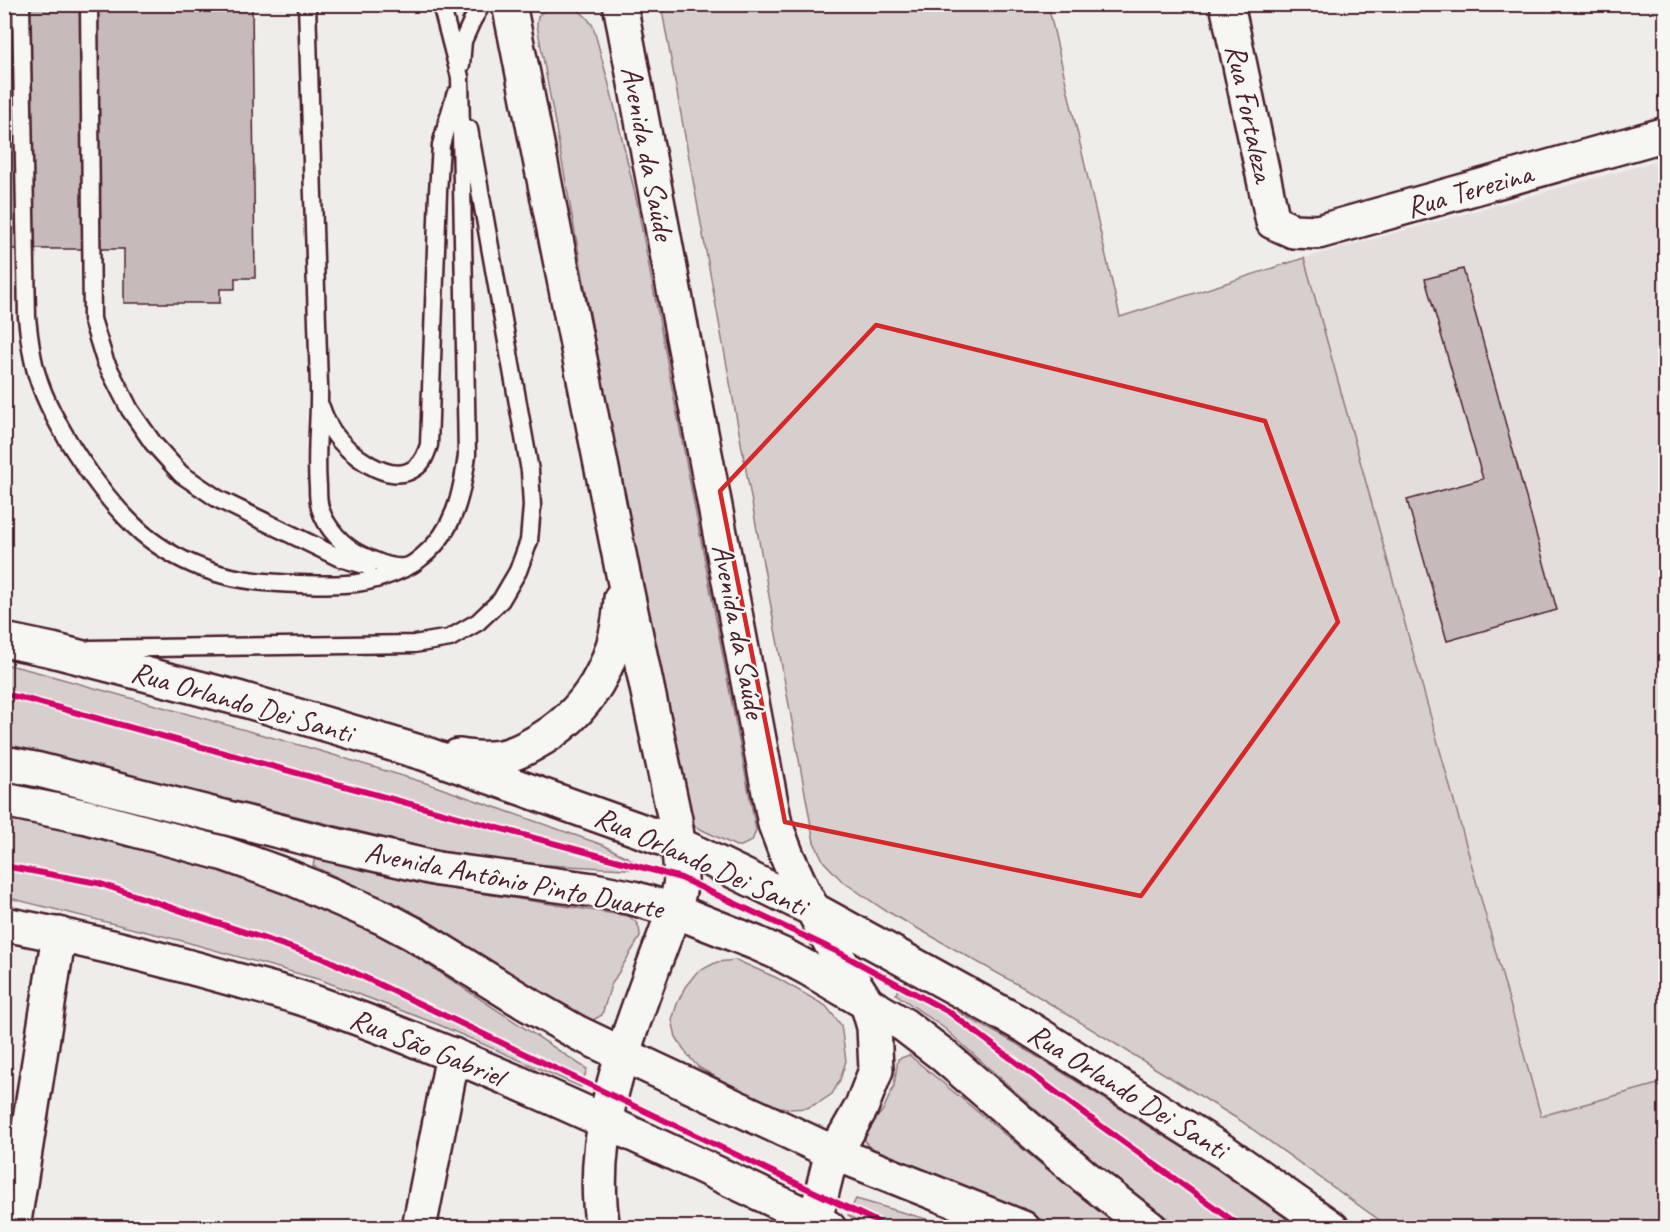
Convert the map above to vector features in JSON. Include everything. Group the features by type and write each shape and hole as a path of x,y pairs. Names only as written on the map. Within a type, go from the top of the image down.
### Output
{"main road":[{"path":"509,4 670,797 681,878 673,910 622,1054 605,1121 599,1174 603,1227"},
{"name":"Avenida da Saúde","path":"610,4 622,19 776,824 803,891 839,959 867,1003 874,1027 876,1070 861,1108 845,1136 832,1152 819,1225"},
{"name":"Rua Fortaleza","path":"1227,4 1273,222"},
{"name":"Rua Terezina","path":"1273,222 1293,231 1317,232 1665,134"},
{"path":"426,754 492,758 522,750 549,736 573,717 593,692 612,652 620,615 622,569"},
{"name":"Rua Orlando Dei Santi","path":"4,640 52,650 241,699 426,754 678,844 814,910 1025,1026 1226,1152 1332,1227"},
{"name":"Avenida Antônio Pinto Duarte","path":"4,763 438,869 594,890 633,898 673,910 783,955 904,1025 943,1055 1085,1177 1150,1227"},
{"name":"Avenida Antônio Pinto Duarte","path":"4,800 87,817 225,854 289,877 390,921 529,1005 578,1033 622,1054 832,1152 1023,1227"},
{"name":"Rua São Gabriel","path":"4,924 59,934 314,1002 453,1055 605,1121 819,1225"},
{"path":"13,1227 59,934"},
{"path":"419,1227 453,1055"}],"lane":[{"path":"21,4 27,317 30,349 48,404 80,458 118,509 143,533 187,561 213,572 242,579 336,585 362,584 385,577 405,568 430,551 443,536 453,518 463,486 467,455 460,77 463,41 482,4"},
{"path":"89,4 92,319 105,361 130,410 153,443 181,474 218,499 340,558 360,565 405,568"},
{"path":"307,4 319,400 316,472 320,506 326,522 355,552 376,562 405,568"},
{"path":"52,650 414,644 450,638 478,622 501,600 518,571 529,541 532,506 530,471 460,77 441,4"},
{"path":"319,400 334,434 374,468 403,474 415,469 424,459 429,445 441,145 460,77"}],"highlighted area":[{"path":"876,325 1265,421 1338,622 1141,896 785,822 720,491"}],"shaded area":[{"path":"661,5 1048,5 1120,317 1304,258 1541,1116 1665,1082 1665,1227 1389,1227 1241,1121 1031,992 883,909 842,881 824,862 814,842"},
{"path":"549,6 574,8 582,13 593,26 636,198 756,830 752,841 741,846 736,846 690,823 652,652 537,25 538,16"},
{"path":"1665,159 1665,1082 1542,1116 1304,258"},
{"path":"5,664 317,750 429,784 603,845 648,868 527,864 435,850 5,746"},
{"path":"4,814 79,830 222,868 363,927 407,951 587,1069 581,1087 437,1024 321,980 179,940 5,897"},
{"path":"315,857 434,886 628,916 637,924 640,937 611,985 602,1015 593,1020 586,1019 535,991 422,917 313,866"},
{"path":"736,960 777,978 826,1006 841,1025 846,1061 840,1080 832,1094 820,1102 807,1108 791,1109 776,1106 698,1067 676,1037 672,1020 685,987 697,972 717,962"},
{"path":"902,982 1017,1044 1215,1168 1298,1227 1179,1227 1093,1161 944,1028 896,994"},
{"path":"909,1055 1065,1184 1121,1227 1060,1227 936,1175 870,1151 863,1135 883,1110 894,1086 898,1059"},
{"path":"856,1199 954,1227 867,1227 848,1215"}],"building":[{"path":"4,4 252,4 255,278 235,278 235,289 220,289 220,303 124,303 124,249 4,249"},
{"path":"1463,269 1557,610 1447,641 1407,500 1483,479 1425,279"}],"cycle path":[{"path":"4,694 681,878 836,951 949,1012 1101,1126 1243,1228"},
{"path":"4,866 98,883 328,960 890,1228"}]}
